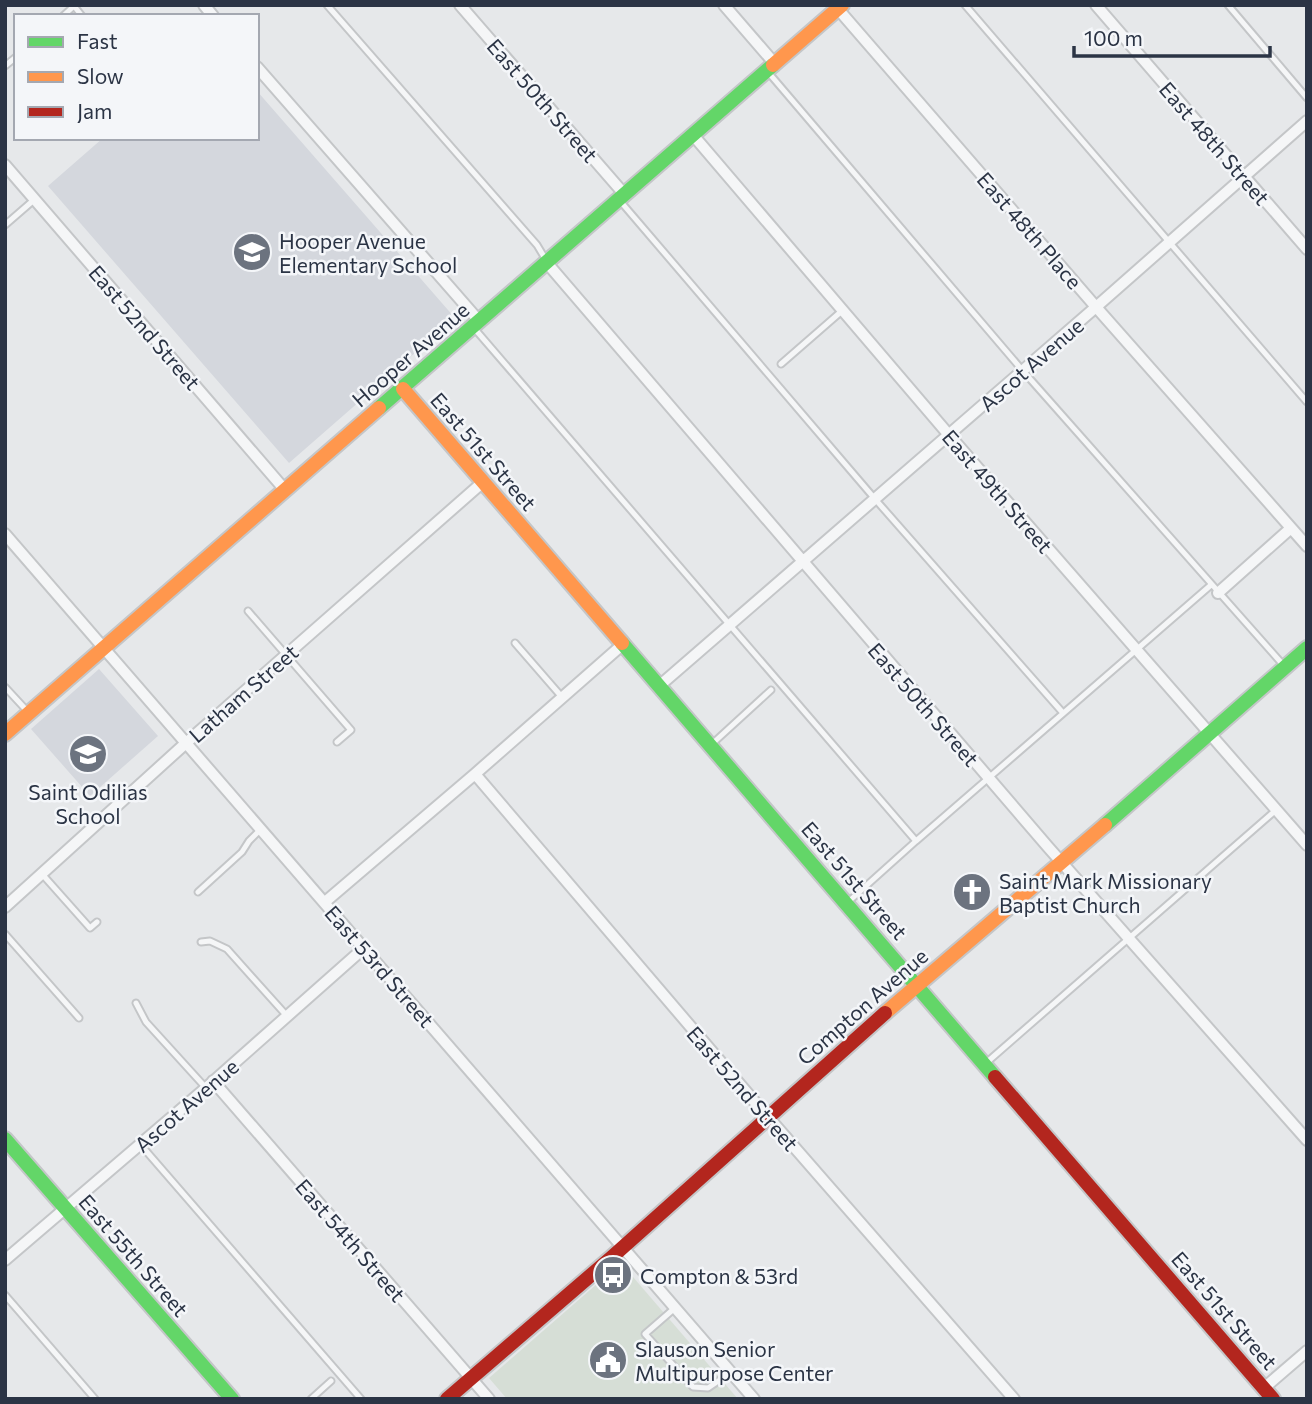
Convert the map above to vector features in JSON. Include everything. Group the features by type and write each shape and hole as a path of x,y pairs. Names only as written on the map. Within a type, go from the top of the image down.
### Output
{"street":[{"name":"East 50th Street","path":"460,5 622,197"},
{"path":"724,5 771,67"},
{"name":"East 48th Street","path":"1096,5 1307,249"},
{"name":"Hooper Avenue","path":"5,734 840,7"},
{"name":"East 48th Place","path":"840,7 1096,307 1307,546"},
{"path":"259,68 477,325"},
{"name":"Ascot Avenue","path":"658,687 1307,121"},
{"name":"East 49th Street","path":"694,135 949,435 1307,845"},
{"name":"East 52nd Street","path":"5,165 285,490"},
{"name":"East 50th Street","path":"547,263 988,778 1307,1140"},
{"name":"East 51st Street","path":"403,389 1269,1393"},
{"name":"Latham Street","path":"5,906 483,482"},
{"path":"1214,589 1291,528"},
{"name":"East 53rd Street","path":"5,534 754,1399"},
{"path":"324,902 622,645"},
{"name":"Compton Avenue","path":"447,1399 624,1246 918,984 1062,863 1307,648"},
{"name":"East 52nd Street","path":"475,774 1014,1399"},
{"name":"Ascot Avenue","path":"5,1260 210,1085 364,947"},
{"name":"East 54th Street","path":"210,1085 489,1399"},
{"name":"East 55th Street","path":"5,1139 232,1399"},
{"path":"1269,1393 1307,1351"}],"lane":[{"path":"327,5 537,245 547,263"},
{"path":"965,5 1307,402"},
{"path":"1228,5 1307,98"},
{"path":"64,14 74,6 80,14"},
{"path":"771,67 1023,371 1285,667"},
{"path":"622,197 875,499 1063,713"},
{"path":"5,225 34,199"},
{"path":"781,364 843,310"},
{"path":"477,325 729,626 916,841"},
{"path":"847,903 1136,649 1214,589"},
{"path":"248,611 351,730 337,741"},
{"path":"515,643 563,698"},
{"path":"5,687 29,714"},
{"path":"710,746 771,690"},
{"path":"986,1063 1276,810"},
{"path":"198,892 242,852 261,829"},
{"path":"42,874 90,928 97,922"},
{"path":"5,934 79,1018"},
{"path":"201,942 210,941 227,949 287,1016"},
{"path":"136,1003 146,1021 210,1085"},
{"path":"140,1144 361,1399"},
{"path":"5,1294 95,1399"},
{"path":"676,1307 645,1334 693,1387 708,1388 731,1372"},
{"path":"311,1399 331,1381"}],"shaded area":[{"name":"Hooper Avenue Elementary School","path":"259,93 455,318 289,463 48,186 101,140 259,140"},
{"path":"99,669 158,736 90,796 31,729"},
{"path":"621,1263 738,1399 507,1399 489,1378"}],"traffic: fast":[{"path":"379,408 773,65"},
{"path":"622,643 995,1077"},
{"path":"1105,825 1307,648"},
{"path":"5,1139 232,1399"}],"traffic: slow":[{"path":"773,65 842,5"},
{"path":"403,389 622,643"},
{"path":"5,734 379,408"},
{"path":"885,1013 1105,825"}],"traffic: jam":[{"path":"447,1399 612,1257 885,1013"},
{"path":"995,1077 1273,1399"}],"place":[{"name":"Hooper Avenue Elementary School","path":"252,252"},
{"name":"Saint Odilias School","path":"88,754"},
{"name":"Saint Mark Missionary Baptist Church","path":"972,892"},
{"name":"Compton & 53rd","path":"613,1275"},
{"name":"Slauson Senior Multipurpose Center","path":"608,1360"}]}
